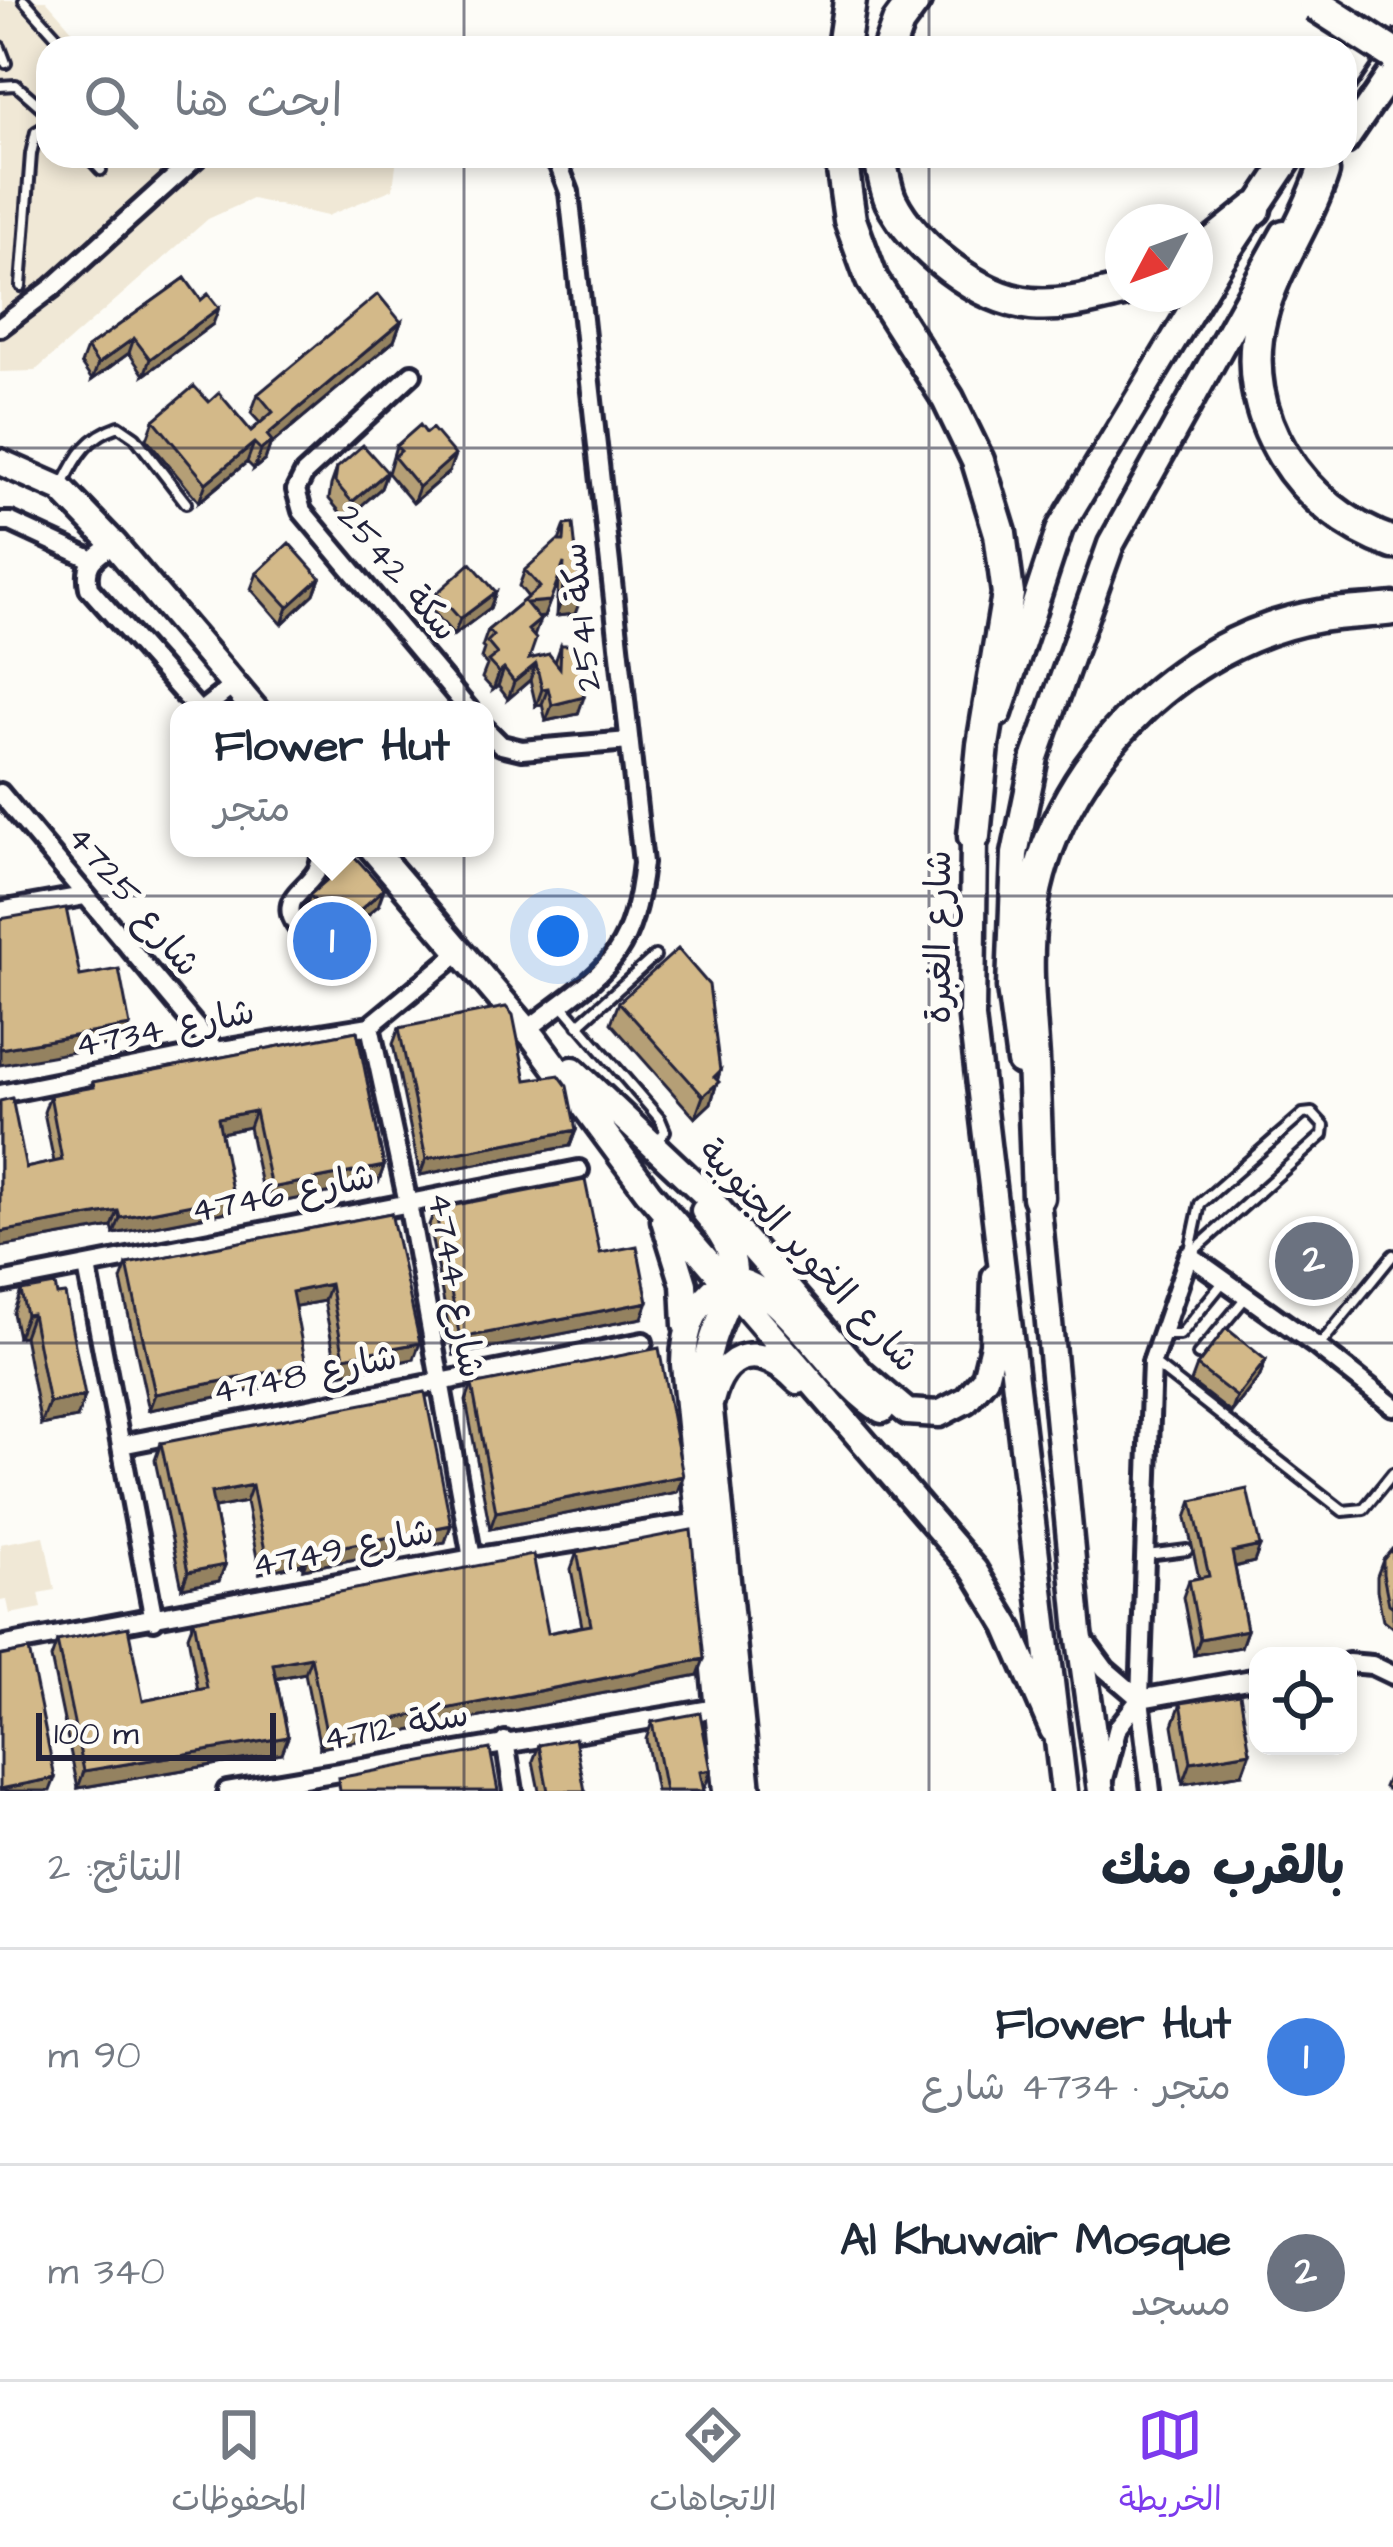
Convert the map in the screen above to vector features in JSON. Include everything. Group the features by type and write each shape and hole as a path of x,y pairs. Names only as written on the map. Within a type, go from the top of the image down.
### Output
{"highway":[{"path":"845,36 850,0"},
{"path":"893,36 915,0"},
{"path":"1373,0 1393,11"},
{"path":"1312,2 1393,54"},
{"path":"843,168 850,220 872,280 958,419 978,461 1000,533 1008,594 983,745 974,836"},
{"path":"882,168 891,201 930,251 979,288 1028,304 1072,303 1105,295"},
{"path":"1327,168 1271,284 1258,335 1256,382 1277,449 1298,478 1341,518 1393,543"},
{"path":"1213,243 1255,209"},
{"path":"1038,1197 1029,1008 1030,913 1053,835 1082,777 1109,742 1171,683 1229,647 1318,616 1393,609"}],"street":[{"path":"1357,62 1393,11"},
{"path":"1357,124 1393,71"},
{"path":"0,327 52,288 184,168"},
{"name":"سكة 2541","path":"531,1034 608,966 632,930 643,863 568,191 560,168"},
{"name":"شارع الغبرة","path":"1064,1791 972,1018 974,836 997,719 1060,528 1284,168"},
{"name":"شارع الغبرة","path":"1102,1791 1079,1632 1038,1197 1010,988 1015,854 1034,757 1111,544 1266,260 1326,168"},
{"name":"سكة 2542","path":"412,374 304,474 296,490 302,511 461,701"},
{"path":"0,462 61,489 247,701"},
{"path":"0,522 11,521 91,559"},
{"path":"114,544 91,559 86,572 89,588 192,701"},
{"path":"212,701 234,685"},
{"path":"494,738 501,745 522,750 629,741"},
{"name":"4725 شارع","path":"0,793 216,1051"},
{"path":"321,857 318,873 293,900 290,910 292,919 321,952"},
{"name":"شارع الخوير الجنوبية","path":"380,857 531,1034 648,1192 912,1494 991,1596 1057,1741"},
{"path":"0,911 84,896"},
{"path":"370,1026 460,952"},
{"name":"4734 شارع","path":"0,1094 370,1026"},
{"name":"4744 شارع","path":"370,1026 408,1203 472,1558"},
{"name":"شارع الخوير الجنوبية","path":"531,1034 656,1144 747,1239 862,1374 908,1412 939,1414 953,1408 985,1378 993,1345 996,1234"},
{"path":"593,1090 713,1222 730,1249 732,1283 708,1358 748,1791"},
{"name":"4746 شارع","path":"0,1282 579,1170"},
{"path":"648,1192 679,1259 687,1309 684,1364 726,1791"},
{"path":"1150,1791 1140,1699 1152,1362 1189,1256 1393,1406"},
{"path":"87,1267 154,1620"},
{"path":"686,1334 699,1304 732,1283 758,1288 865,1399 884,1411 908,1412"},
{"name":"4748 شارع","path":"122,1445 644,1342"},
{"path":"710,1416 711,1398 726,1367 740,1357 773,1360 789,1371 886,1475 912,1494"},
{"name":"4749 شارع","path":"0,1646 472,1558 700,1522"},
{"path":"1079,1632 1106,1669 1140,1699"},
{"path":"1357,1664 1393,1675"},
{"path":"1102,1791 1118,1727 1140,1699 1249,1680"},
{"name":"سكة 4712","path":"227,1791 717,1708"},
{"name":"سكة 4712","path":"506,1742 513,1791"}],"lane":[{"path":"24,0 56,36"},
{"path":"0,47 6,63"},
{"path":"0,86 16,85 36,102"},
{"path":"21,286 36,132"},
{"path":"174,168 178,173"},
{"path":"61,489 79,451 118,426 135,437 186,503"},
{"path":"578,1025 656,956"},
{"path":"608,966 624,984"},
{"path":"560,1004 664,1125 665,1132 656,1144"},
{"path":"1306,1112 1314,1115 1324,1126 1323,1135 1189,1256 1200,1204 1306,1112"},
{"path":"1318,1347 1393,1255"},
{"path":"1159,1333 1169,1338 1180,1335 1225,1280"},
{"path":"1198,1355 1246,1296"},
{"path":"1152,1362 1343,1511 1364,1509 1393,1473"},
{"path":"1145,1555 1187,1550"}],"shaded area":[{"path":"0,0 46,0 78,36 36,36 36,168 396,168 393,189 327,216 252,199 208,219 35,371 0,372"},
{"path":"44,1536 55,1590 39,1593 42,1608 10,1614 7,1600 0,1601 0,1544"}],"building":[{"path":"185,278 201,300 208,294 219,308 150,359 134,338 98,364 87,348"},
{"path":"378,294 401,322 267,435 272,441 261,450 254,443 206,483 154,420 194,386 209,402 219,393 251,431 273,412 258,394"},
{"path":"420,425 426,433 432,428 455,455 419,487 394,457 401,451 396,446"},
{"path":"363,445 387,472 352,502 335,482 337,468"},
{"path":"573,524 581,598 562,599 564,563 550,601 526,603 540,620 528,630 536,639 529,659 549,654 560,668 561,645 573,645 577,664 585,662 589,677 579,679 584,697 552,705 536,664 514,682 504,669 499,673 488,661 497,654 487,642 493,636 488,630 540,587 525,570 557,541 564,541 565,525"},
{"path":"289,543 320,578 288,607 257,573"},
{"path":"471,563 496,592 460,619 437,593"},
{"path":"353,857 384,889 338,929 310,895"},
{"path":"66,908 80,976 119,969 130,1026 0,1049 0,919"},
{"path":"678,949 709,985 720,1071 714,1077 719,1082 703,1096 619,1002"},
{"path":"506,1007 513,1015 526,1080 559,1075 567,1086 576,1130 426,1159 399,1028"},
{"path":"357,1031 384,1166 271,1188 255,1111 218,1118 233,1196 120,1218 118,1211 0,1232 0,1101 12,1098 26,1168 62,1160 50,1095 94,1087 93,1082"},
{"path":"585,1180 600,1253 637,1246 648,1302 460,1338 435,1209"},
{"path":"391,1213 420,1343 344,1357 330,1284 292,1292 306,1365 155,1394 127,1264"},
{"path":"55,1285 57,1295 65,1294 85,1396 49,1403 32,1314 26,1315 21,1291"},
{"path":"1226,1328 1266,1360 1237,1397 1197,1366"},
{"path":"659,1348 683,1476 496,1512 472,1385"},
{"path":"425,1392 451,1525 309,1553 308,1548 266,1556 252,1485 211,1493 225,1565 188,1572 161,1443"},
{"path":"1247,1489 1260,1546 1232,1552 1247,1630 1200,1639 1189,1580 1209,1576 1192,1501"},
{"path":"691,1530 704,1659 326,1732 311,1657 273,1664 288,1737 84,1771 57,1641 128,1627 143,1701 207,1688 194,1620 533,1555 548,1633 591,1625 577,1552"},
{"path":"1392,1549 1393,1607 1383,1574 1383,1560"},
{"path":"29,1650 55,1778 0,1789 0,1656"},
{"path":"1240,1694 1249,1752 1191,1762 1181,1703"},
{"path":"700,1713 711,1770 700,1772 704,1791 665,1791 652,1722"},
{"path":"575,1738 585,1791 548,1791 539,1745"},
{"path":"490,1749 498,1791 340,1791 338,1778"}],"place":[{"name":"Flower Hut","path":"332,941"},
{"name":"Al Khuwair Mosque","path":"1314,1261"}]}
